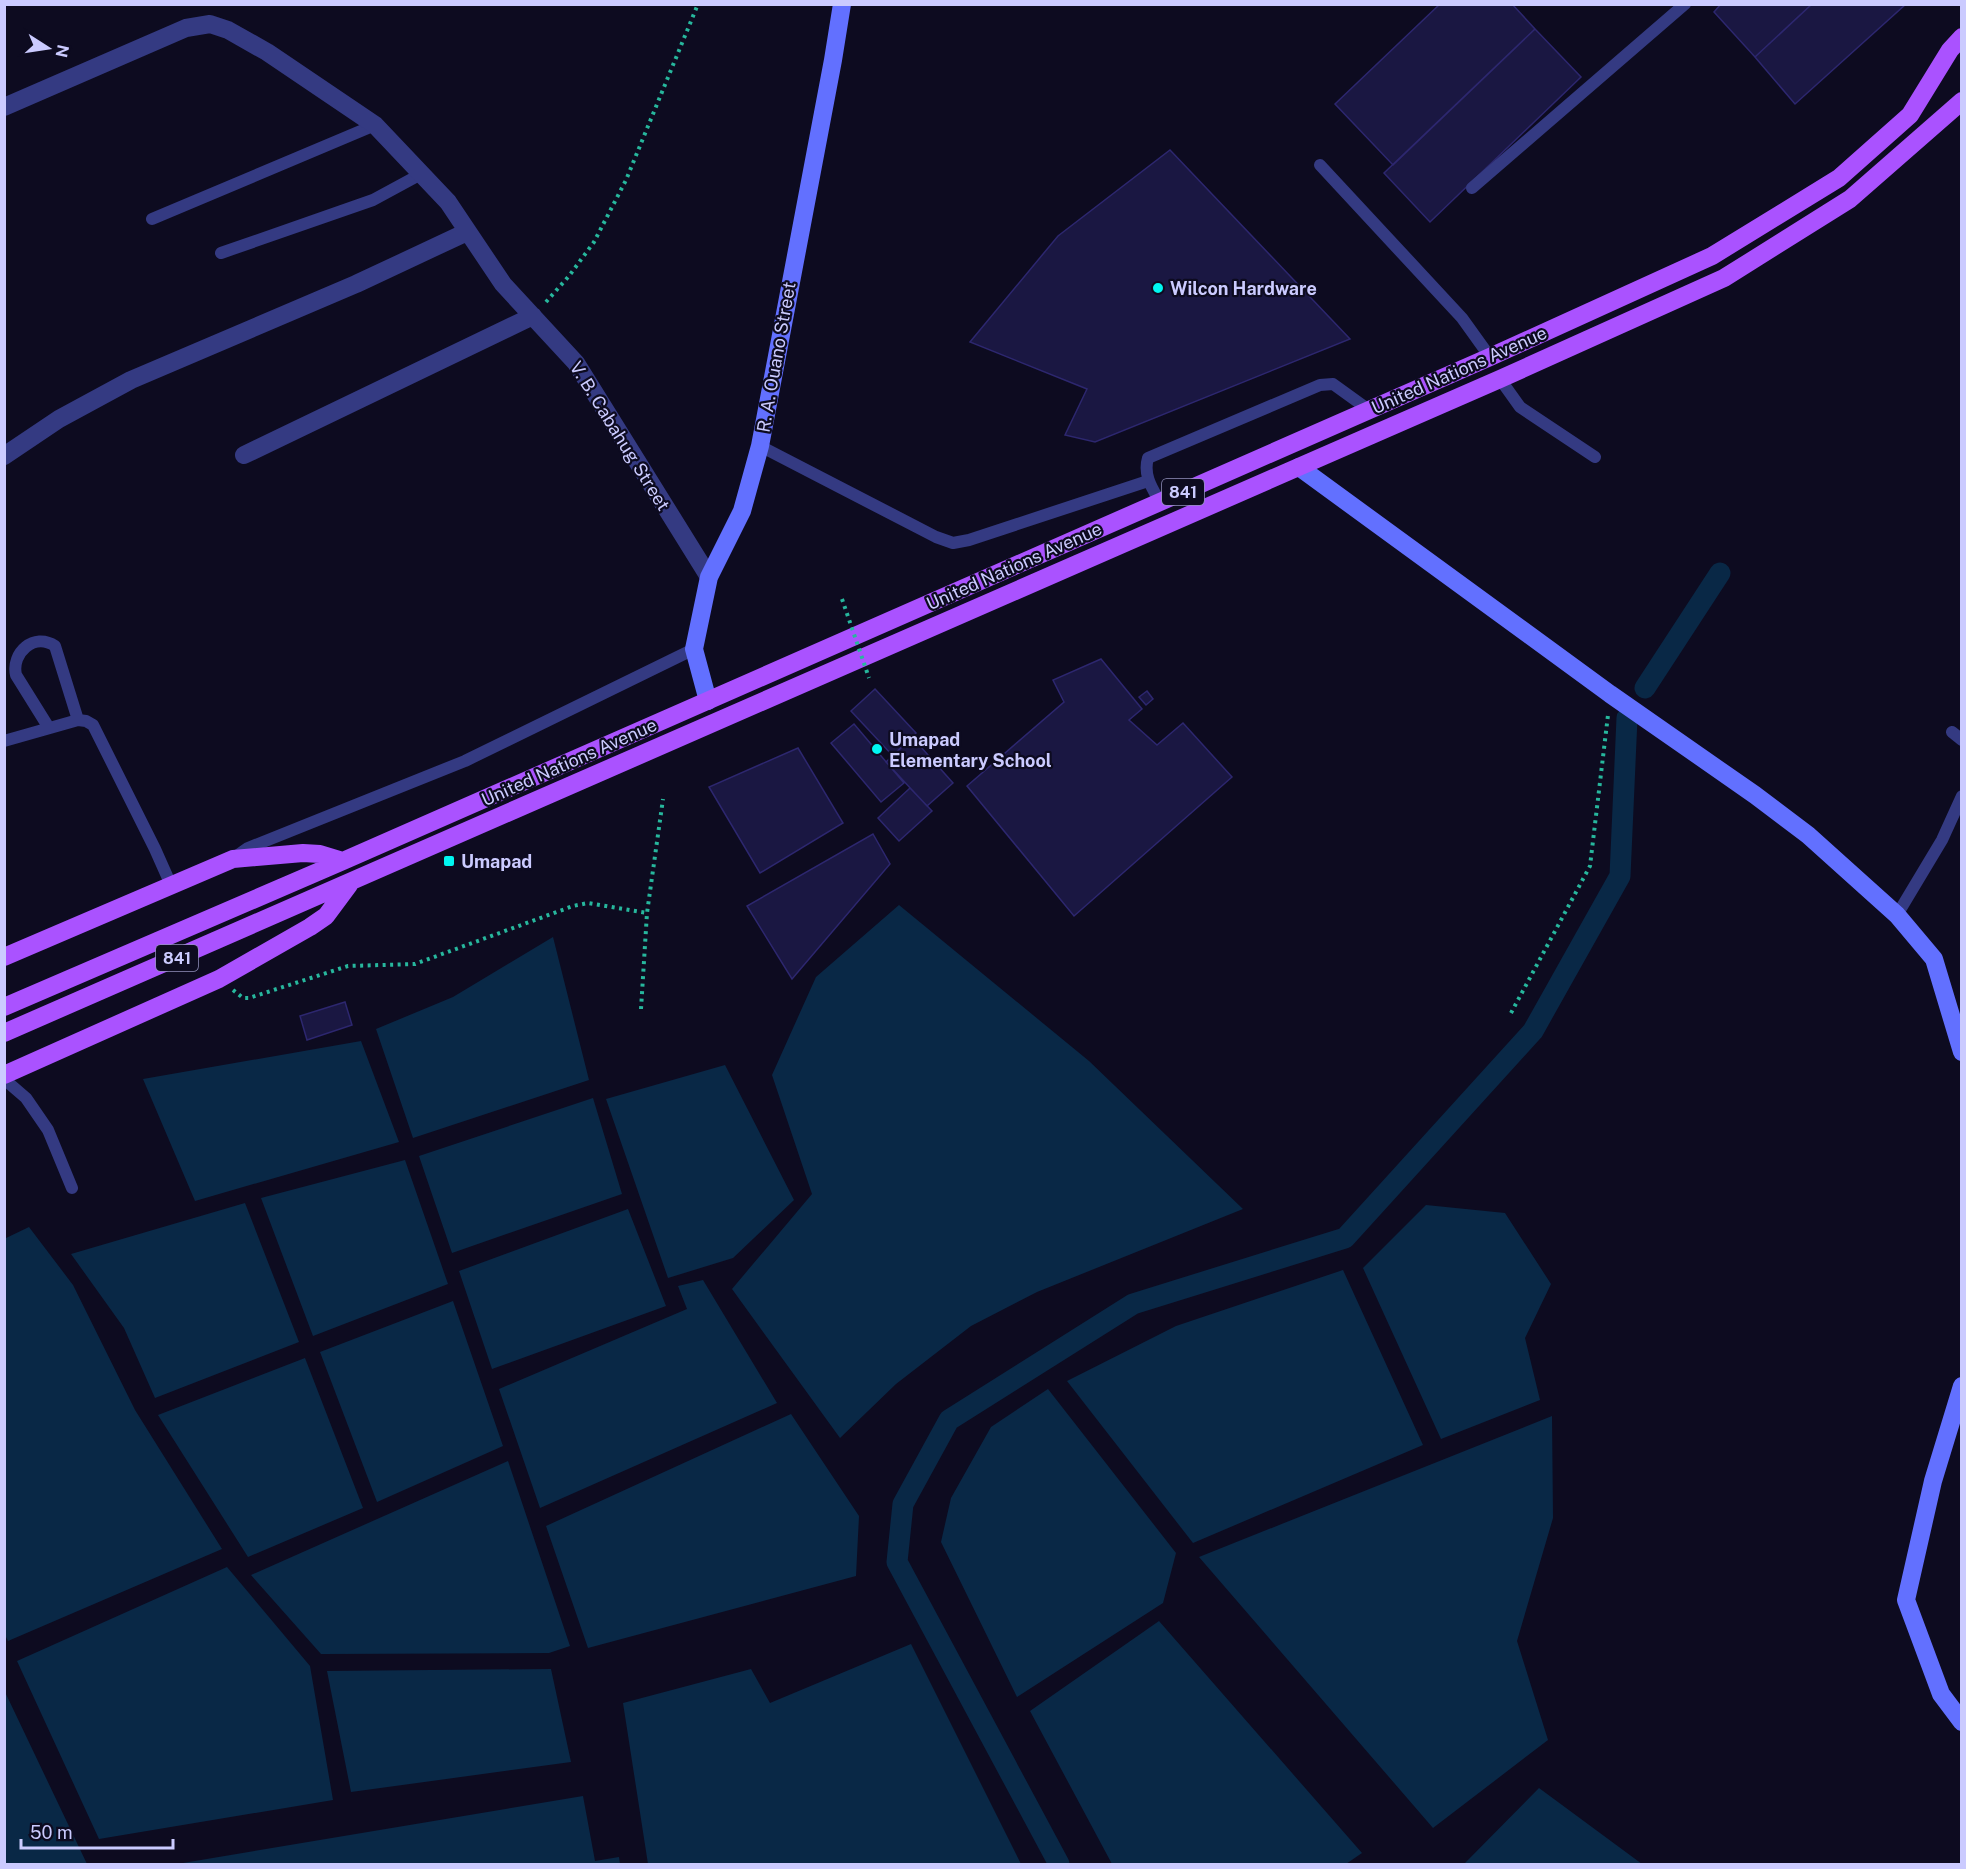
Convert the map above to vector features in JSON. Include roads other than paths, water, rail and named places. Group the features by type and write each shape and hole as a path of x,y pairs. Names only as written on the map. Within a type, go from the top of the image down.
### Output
{"main road":[{"name":"United Nations Avenue","path":"4,1008 1490,357 1712,256 1839,178 1910,115 1950,50 1962,37"},
{"name":"United Nations Avenue","path":"4,1033 1500,379 1724,278 1850,199 1962,101"},
{"path":"4,957 233,859 303,853 320,854 343,861"},
{"path":"4,1077 219,979 326,916 350,883"}],"street":[{"name":"R. A. Ouano Street","path":"708,701 694,648 709,577 742,511 760,446 842,4"},
{"name":"V. B. Cabahug Street","path":"4,107 186,28 210,24 228,30 267,52 375,125 448,202 503,284 576,363 709,577"},
{"path":"4,456 59,419 131,380 356,284 467,232"},
{"path":"244,455 533,316"},
{"path":"1299,467 1808,835 1897,915 1934,959 1962,1052"},
{"path":"1962,1386 1933,1481 1906,1600 1941,1694 1962,1722"}],"lane":[{"path":"1472,188 1685,4"},
{"path":"152,219 375,125"},
{"path":"1320,165 1462,318 1490,357"},
{"path":"221,253 373,200 421,174"},
{"path":"1500,379 1520,407 1595,457"},
{"path":"1160,502 1148,481 1145,467 1148,458 1320,385 1333,384 1369,410"},
{"path":"760,446 936,537 953,543 969,540 1148,481"},
{"path":"50,728 16,675 15,667 19,654 33,642 45,642 55,646 78,720"},
{"path":"233,859 248,848 465,761 694,648"},
{"path":"4,741 78,720 93,725 171,885"},
{"path":"1952,732 1962,740"},
{"path":"1897,915 1942,840 1962,796"},
{"path":"4,1077 27,1098 48,1130 72,1188"}],"water":[{"path":"899,905 1089,1061 1243,1209 1037,1292 971,1326 896,1384 840,1438 732,1289 812,1194 772,1075 816,977"},
{"path":"553,937 589,1080 413,1138 376,1029 453,997"},
{"path":"361,1041 399,1142 195,1201 143,1079"},
{"path":"725,1065 794,1200 733,1258 668,1278 606,1099"},
{"path":"593,1098 622,1194 452,1253 419,1156"},
{"path":"405,1160 448,1284 313,1336 261,1198"},
{"path":"245,1203 299,1342 155,1398 124,1328 71,1254"},
{"path":"1426,1205 1505,1213 1551,1284 1525,1338 1540,1400 1441,1439 1363,1268"},
{"path":"628,1209 666,1306 492,1369 459,1271"},
{"path":"29,1227 73,1285 135,1410 222,1549 8,1641 4,1633 4,1239"},
{"path":"1343,1270 1423,1445 1193,1543 1067,1381 1176,1326"},
{"path":"703,1280 777,1403 540,1508 499,1389 687,1309 678,1286"},
{"path":"453,1301 503,1446 377,1502 320,1352"},
{"path":"305,1358 363,1508 248,1557 158,1415"},
{"path":"1048,1389 1176,1553 1163,1603 1017,1697 941,1542 951,1498 991,1427"},
{"path":"791,1414 859,1516 856,1576 588,1648 546,1526"},
{"path":"1552,1416 1553,1518 1517,1641 1548,1740 1433,1828 1199,1557"},
{"path":"508,1461 570,1646 549,1653 321,1654 251,1575"},
{"path":"227,1567 310,1666 333,1800 99,1839 17,1661"},
{"path":"1159,1621 1362,1853 1346,1864 1112,1864 1030,1711"},
{"path":"911,1644 1021,1864 648,1864 623,1703 751,1669 770,1703"},
{"path":"551,1669 571,1762 351,1792 327,1671"},
{"path":"5,1692 87,1864 5,1864"},
{"path":"1539,1788 1642,1864 1466,1864"},
{"path":"583,1796 595,1861 619,1857 620,1864 177,1864"}],"waterway":[{"path":"1645,688 1720,573"},
{"path":"1059,1864 897,1562 903,1504 949,1420 1133,1304 1345,1238 1533,1031 1620,876 1627,718"}],"place":[{"name":"Wilcon Hardware","path":"1158,288"},
{"name":"Umapad Elementary School","path":"877,749"},
{"name":"Umapad","path":"449,861"}]}
